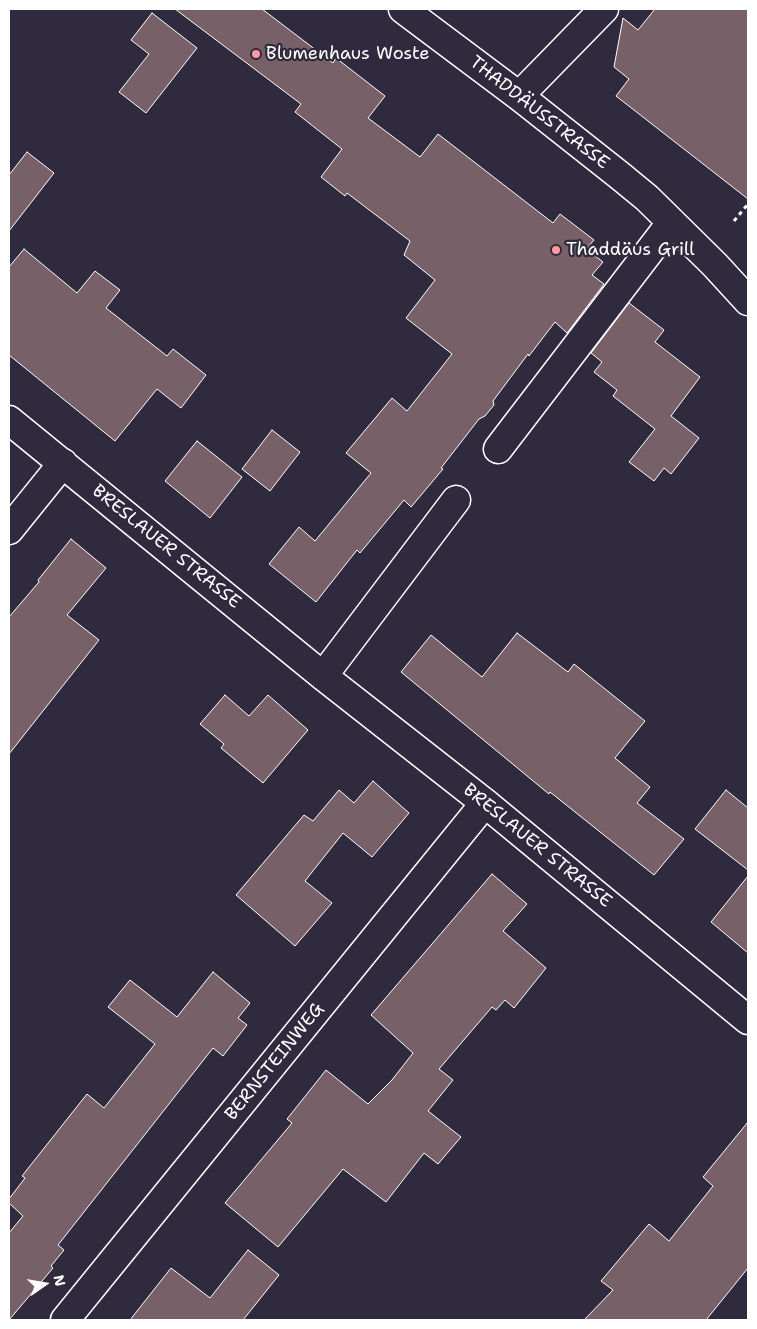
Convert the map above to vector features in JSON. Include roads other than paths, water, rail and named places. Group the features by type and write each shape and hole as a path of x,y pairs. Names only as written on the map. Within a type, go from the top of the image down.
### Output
{"street":[{"name":"THADDÄUSSTRASSE","path":"403,9 519,96 648,198 671,223 716,265 748,301"},
{"path":"519,96 604,9"},
{"path":"498,449 671,223"},
{"name":"BRESLAUER STRASSE","path":"9,420 323,676 485,803 748,1020"},
{"path":"9,530 63,463"},
{"path":"323,676 456,500"},
{"name":"BERNSTEINWEG","path":"65,1320 485,803"}],"place":[{"name":"Blumenhaus Woste","path":"256,54"},
{"name":"Thaddäus Grill","path":"556,250"}]}
